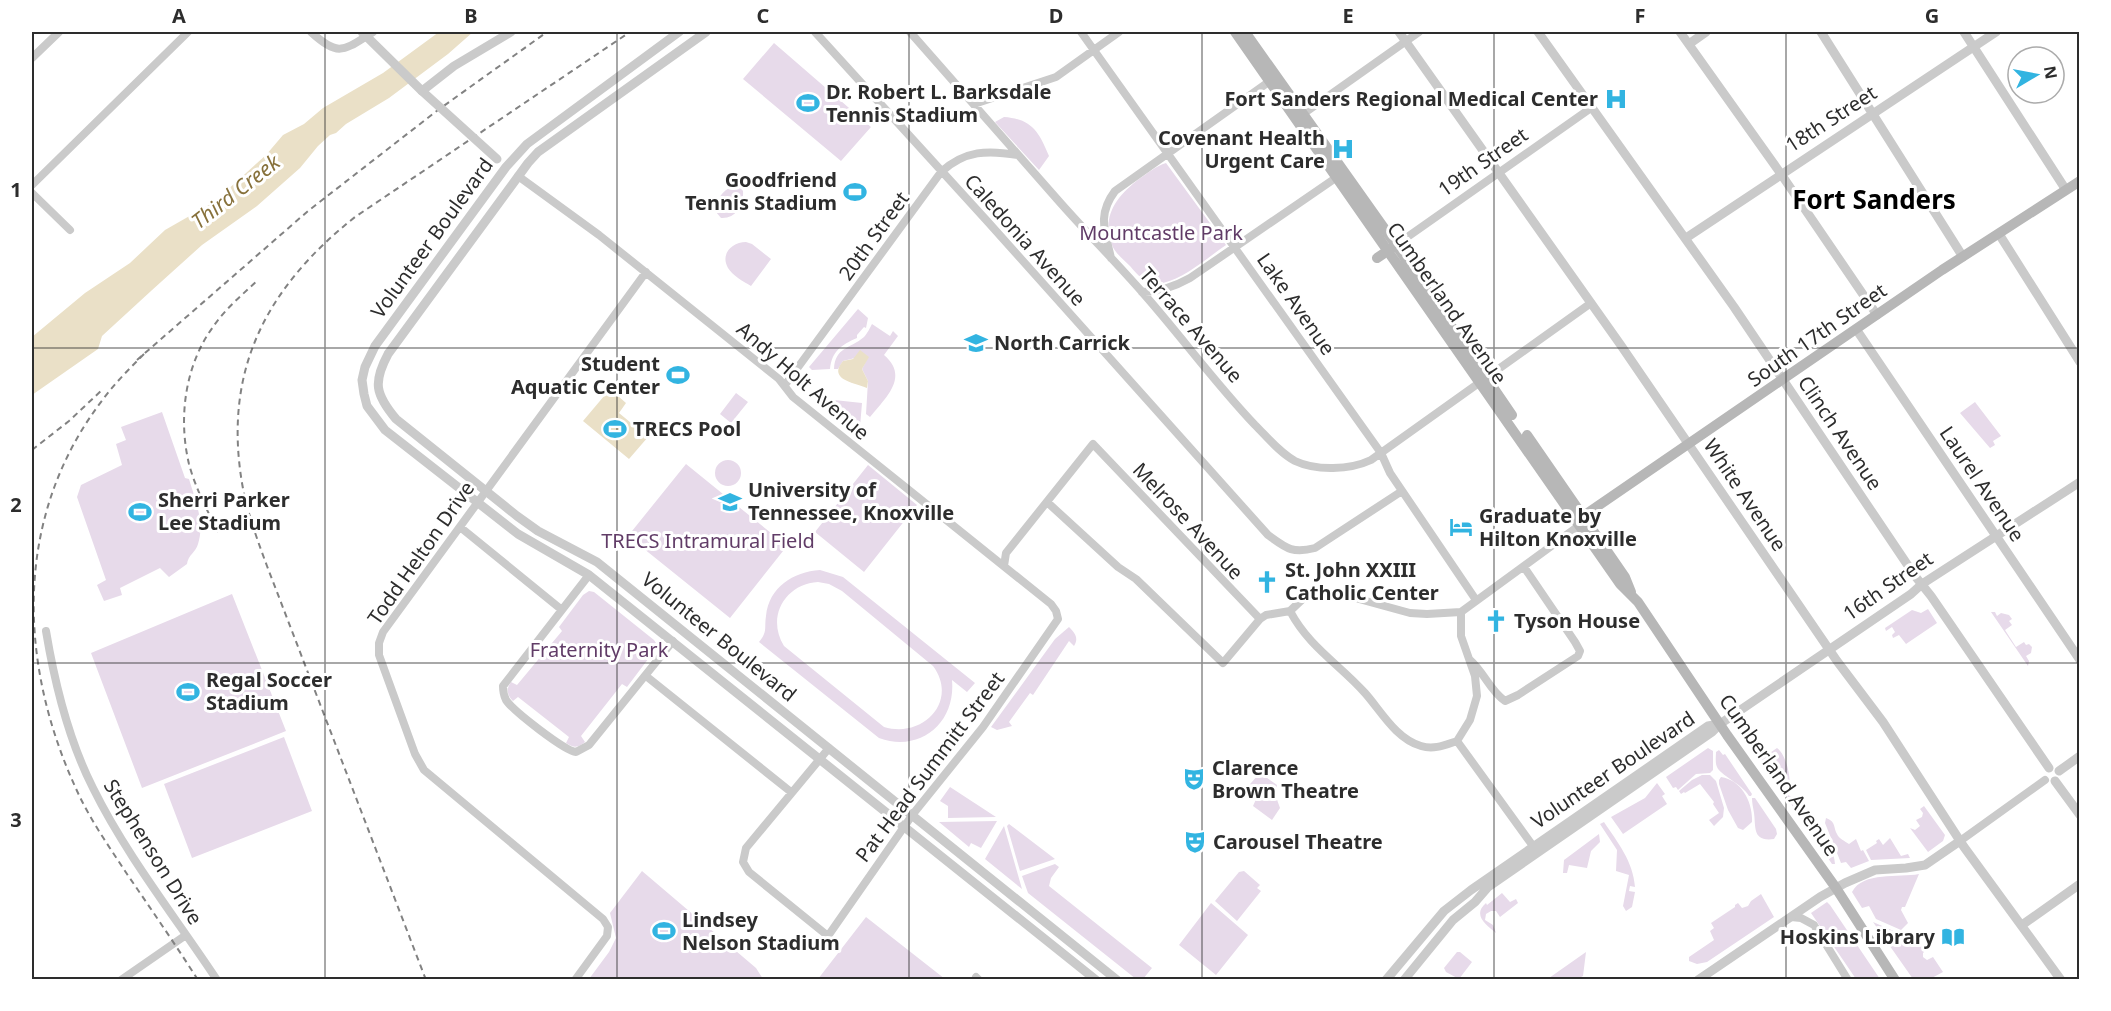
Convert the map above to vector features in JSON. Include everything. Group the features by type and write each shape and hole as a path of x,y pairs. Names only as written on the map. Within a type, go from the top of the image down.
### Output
{"main road":[{"name":"Cumberland Avenue","path":"1235,32 1269,81 1299,116"},
{"name":"Cumberland Avenue","path":"1245,32 1340,175 1582,521 1625,577 1631,594 1836,888 1895,980"},
{"name":"South 17th Street","path":"1582,521 1589,512 1856,329 2079,181"},
{"path":"1377,258 1392,248"}],"street":[{"path":"32,58 58,32"},
{"path":"32,185 188,32"},
{"path":"311,32 326,45 339,49 348,48 373,32"},
{"path":"362,32 422,91 518,176"},
{"path":"422,91 454,66 510,32"},
{"name":"Volunteer Boulevard","path":"680,32 527,144 506,167 375,345 362,380 368,406 385,430 477,503 518,534 589,575 1096,980"},
{"name":"Volunteer Boulevard","path":"706,32 538,152 388,354 377,381 381,399 396,418 485,491 538,531 597,562 1117,980"},
{"name":"Caledonia Avenue","path":"815,32 1268,535 1286,549 1302,552 1315,548 1402,491"},
{"name":"Terrace Avenue","path":"910,32 1142,292 1267,437 1294,461 1319,467 1346,467 1363,464 1381,453"},
{"name":"Lake Avenue","path":"1081,32 1381,453 1390,473 1476,600"},
{"path":"974,104 1056,77 1119,32"},
{"name":"White Avenue","path":"1399,32 1592,303 1829,650 1883,722 1960,841 2061,980"},
{"path":"1299,116 1419,32"},
{"name":"Clinch Avenue","path":"1538,32 1686,238 2049,768"},
{"path":"1680,32 1877,315"},
{"path":"1689,44 1706,32"},
{"path":"1821,32 1963,257"},
{"path":"1964,32 2066,190"},
{"name":"18th Street","path":"1686,238 1996,32"},
{"path":"1111,259 1103,214 1115,191 1269,81"},
{"name":"19th Street","path":"1392,248 1591,108"},
{"name":"20th Street","path":"785,385 941,172 952,162 969,154 999,152 1018,155"},
{"path":"1142,292 1153,292 1178,285 1340,175"},
{"name":"Andy Holt Avenue","path":"518,176 646,272 785,385 793,397 1051,604 1058,619"},
{"path":"32,192 69,230"},
{"path":"1999,234 2079,362"},
{"name":"Todd Helton Drive","path":"575,980 607,936 608,927 603,919 424,770 415,754 379,654 379,643 383,632 646,272"},
{"path":"1381,453 1592,303"},
{"name":"Laurel Avenue","path":"1856,329 2079,660"},
{"path":"362,380 377,381"},
{"name":"Melrose Avenue","path":"1047,502 1093,444 1260,619"},
{"name":"16th Street","path":"1720,724 1911,594 1922,584 2079,482"},
{"path":"1004,566 1006,553 1047,502 1118,567 1137,579 1223,663 1260,619 1266,615 1290,611 1308,594 1317,591 1348,596 1410,613 1461,612 1524,567 1582,521"},
{"path":"460,527 562,610"},
{"path":"1470,660 1478,667 1499,697 1505,701 1578,656 1580,651 1575,642 1524,567"},
{"path":"589,575 503,686 503,693 510,705 562,747 576,752 589,746 673,641"},
{"path":"1290,611 1312,644 1364,692 1404,737 1421,746 1436,748 1457,741 1470,720 1477,696 1475,676 1461,636 1461,612"},
{"name":"Pat Head Summitt Street","path":"790,792 746,848 743,862 749,872 828,936 913,814 983,728 1058,619"},
{"name":"Stephenson Drive","path":"46,631 58,695 92,787 120,836 217,980"},
{"path":"646,676 790,792 828,748"},
{"name":"Volunteer Boulevard","path":"1386,980 1444,910 1712,732 1720,724"},
{"path":"1457,741 1535,850"},
{"path":"2059,771 2079,756"},
{"path":"1698,980 1836,888 1869,872 1925,865 2050,780 2079,815"},
{"name":"Volunteer Boulevard","path":"1406,977 1453,920 1475,902 1488,887 1535,850"},
{"path":"2022,924 2079,884"},
{"path":"1791,917 1801,918 1814,925 1848,980"},
{"path":"121,980 186,935"},
{"path":"1397,966 1406,977"}],"green space":[{"name":"Dr. Robert L. Barksdale Tennis Stadium","path":"774,43 871,127 841,161 743,79"},
{"path":"1004,117 1014,118 1028,124 1042,140 1049,156 1039,170 995,122"},
{"name":"Mountcastle Park","path":"1166,163 1226,245 1179,277 1157,284 1141,277 1115,251 1108,225 1113,208 1124,192 1149,172"},
{"path":"733,186 740,187 743,191 742,201 735,214 721,218 716,212 718,199"},
{"path":"746,242 771,259 751,286 732,273 725,258 732,247"},
{"path":"858,309 868,318 866,328 864,327 857,338 838,349 830,369 812,370 809,367"},
{"path":"872,324 890,336 893,331 898,336 884,355 895,371 895,379 888,395 870,417 866,414 868,381 862,369 868,357 860,351 855,358 843,361 838,369 834,369 840,352 864,337"},
{"path":"736,393 748,402 731,423 720,414"},
{"path":"834,400 862,403 860,427 851,426 834,411"},
{"path":"1975,402 2001,436 1993,441 1995,445 1990,448 1960,413"},
{"name":"Sherri Parker Lee Stadium","path":"162,412 185,478 189,479 196,503 200,519 198,544 187,564 169,577 160,568 120,588 122,595 104,601 97,585 106,580 77,497 81,485 122,465 116,444 126,440 121,427"},
{"path":"728,460 738,463 741,473 738,483 728,486 718,483 715,473 718,463"},
{"name":"TRECS Intramural Field","path":"686,464 787,546 730,618 628,536"},
{"path":"868,465 917,505 864,572 815,532"},
{"path":"820,570 843,577 975,683 967,692 952,680 952,695 948,709 932,731 921,738 908,741 894,742 879,738 759,642 765,632 768,606 777,589 792,578","holes":["818,582 829,584 842,591 933,666 940,679 942,692 933,714 923,722 912,727 898,729 884,727 784,646 777,624 778,614 788,595 806,584"]},
{"name":"Fraternity Park","path":"589,591 594,592 654,640 658,646 627,687 622,684 581,736 585,742 574,746 566,743 569,737 518,697 513,701 508,690 511,682 517,685 562,631 559,627 583,595"},
{"name":"Regal Soccer Stadium","path":"232,594 286,731 142,788 91,653"},
{"path":"1928,609 1937,623 1906,644 1899,635 1893,638 1892,635 1895,632 1892,627 1886,631 1885,628 1912,610 1921,613"},
{"path":"1991,612 1995,612 1997,616 2001,613 2009,615 2012,619 2009,621 2012,625 2005,630 2016,647 2024,642 2032,647 2031,653 2026,656 2029,661 2028,666"},
{"path":"1069,627 1076,636 1074,646 1069,641 1033,695 1030,693 1009,722 1012,726 997,730 991,727 1055,639"},
{"path":"284,737 312,811 192,858 164,784"},
{"path":"1708,748 1713,751 1713,770 1710,773 1696,774 1678,790 1676,787 1673,788 1666,777"},
{"path":"1777,748 1788,768 1790,781 1788,792 1778,784 1761,759"},
{"path":"1719,750 1723,755 1725,754 1752,794 1751,796 1719,770 1716,765 1716,752"},
{"path":"1258,775 1263,775 1277,785 1275,794 1280,808 1272,820 1253,806 1257,797 1255,799 1244,791"},
{"path":"1702,775 1710,775 1716,781 1724,808 1723,817 1714,826 1709,820 1719,813 1714,802 1700,784 1685,793 1681,794 1679,791"},
{"path":"1721,777 1735,783 1740,788 1751,807 1752,822 1743,830 1738,828 1728,810 1719,784"},
{"path":"1657,783 1665,794 1662,796 1667,804 1623,834 1611,817 1645,798"},
{"path":"950,787 996,817 948,818 948,806 940,801"},
{"path":"1788,795 1804,806 1819,825 1830,845 1835,864 1832,864 1787,798"},
{"path":"1752,798 1755,798 1776,829 1777,834 1774,839 1759,836 1755,828"},
{"path":"1924,806 1945,835 1943,841 1928,852 1910,828 1915,830 1920,826 1916,820 1922,817 1923,813 1920,809"},
{"path":"1826,818 1833,823 1842,840 1849,844 1856,839 1861,851 1863,850 1869,861 1851,868 1846,862 1841,863 1825,823"},
{"path":"997,821 981,848 971,843 969,847 939,822"},
{"path":"1604,822 1624,853 1634,878 1635,887 1630,886 1629,891 1635,892 1632,907 1626,911 1623,906 1629,875 1616,871 1617,850 1600,824"},
{"path":"1009,824 1055,859 1020,871 1007,826"},
{"path":"1004,826 1022,889 985,859"},
{"path":"1599,834 1600,842 1591,851 1587,868 1569,865 1567,873 1563,873 1564,860"},
{"path":"1890,838 1901,856 1908,854 1910,858 1871,860 1866,850 1879,839 1883,845"},
{"path":"1055,864 1059,867 1051,878 1049,886 1152,968 1143,979 1136,979 1028,893 1022,876"},
{"name":"Lindsey Nelson Stadium","path":"642,871 756,968 763,979 589,979 609,952 616,938 610,913"},
{"path":"1244,871 1260,885 1257,888 1261,891 1237,921 1215,901 1239,872"},
{"path":"1919,874 1905,907 1901,910 1908,923 1901,930 1876,919 1869,906 1862,908 1852,892 1857,885 1873,878"},
{"path":"1502,893 1510,902 1516,899 1518,903 1500,917 1496,911 1486,914 1485,920 1493,925 1496,933 1482,920 1480,912 1486,903 1487,905"},
{"path":"1761,894 1774,917 1707,962 1697,964 1689,961 1689,957 1714,940 1710,931 1714,928 1711,923 1738,903 1742,908 1748,906"},
{"path":"1827,902 1880,979 1856,979 1811,913"},
{"path":"1211,903 1248,935 1216,975 1179,945"},
{"path":"866,917 945,979 818,979"},
{"path":"1873,922 1919,942 1926,950 1923,957 1927,960 1933,957 1943,972 1930,979 1913,979"},
{"path":"1457,952 1472,962 1459,979 1446,972 1444,968"},
{"path":"1586,952 1583,976 1577,979 1549,978"}],"water":[{"name":"Third Creek","path":"439,32 473,32 448,54 389,98 330,135 300,168 257,206 202,245 102,336 98,349 32,395 32,337 85,293 130,263 165,230 214,202 266,155 283,135 304,124 323,108 383,73"},
{"path":"860,350 869,357 862,369 868,381 867,388 844,380 838,373 843,361 853,359"},
{"name":"TRECS Pool","path":"610,389 626,403 619,413 648,437 629,459 583,421"}],"railway":[{"path":"137,360 308,211 438,110 547,32"},
{"path":"426,980 249,515 242,483 238,442 239,403 246,367 258,334 276,302 298,272 324,244 355,217 630,32"},
{"path":"218,532 198,490 189,464 184,429 186,392 203,342 223,314 258,280"},
{"path":"144,354 104,398 74,443 53,491 40,540 34,591 35,642 44,693 58,744 78,793 107,844 198,980"},
{"path":"32,450 69,421 103,389"}],"place":[{"name":"Fort Sanders Regional Medical Center","path":"1616,99"},
{"name":"Dr. Robert L. Barksdale Tennis Stadium","path":"808,103"},
{"name":"Covenant Health Urgent Care","path":"1343,149"},
{"name":"Goodfriend Tennis Stadium","path":"855,192"},
{"name":"North Carrick","path":"976,343"},
{"name":"Student Aquatic Center","path":"678,375"},
{"name":"TRECS Pool","path":"615,429"},
{"name":"University of Tennessee, Knoxville","path":"730,502"},
{"name":"Sherri Parker Lee Stadium","path":"140,512"},
{"name":"Graduate by Hilton Knoxville","path":"1461,527"},
{"name":"St. John XXIII Catholic Center","path":"1267,582"},
{"name":"Tyson House","path":"1496,621"},
{"name":"Regal Soccer Stadium","path":"188,692"},
{"name":"Clarence Brown Theatre","path":"1194,779"},
{"name":"Carousel Theatre","path":"1195,842"},
{"name":"Lindsey Nelson Stadium","path":"664,931"},
{"name":"Hoskins Library","path":"1953,937"}],"district":[{"name":"Fort Sanders","path":"1874,200"}]}
